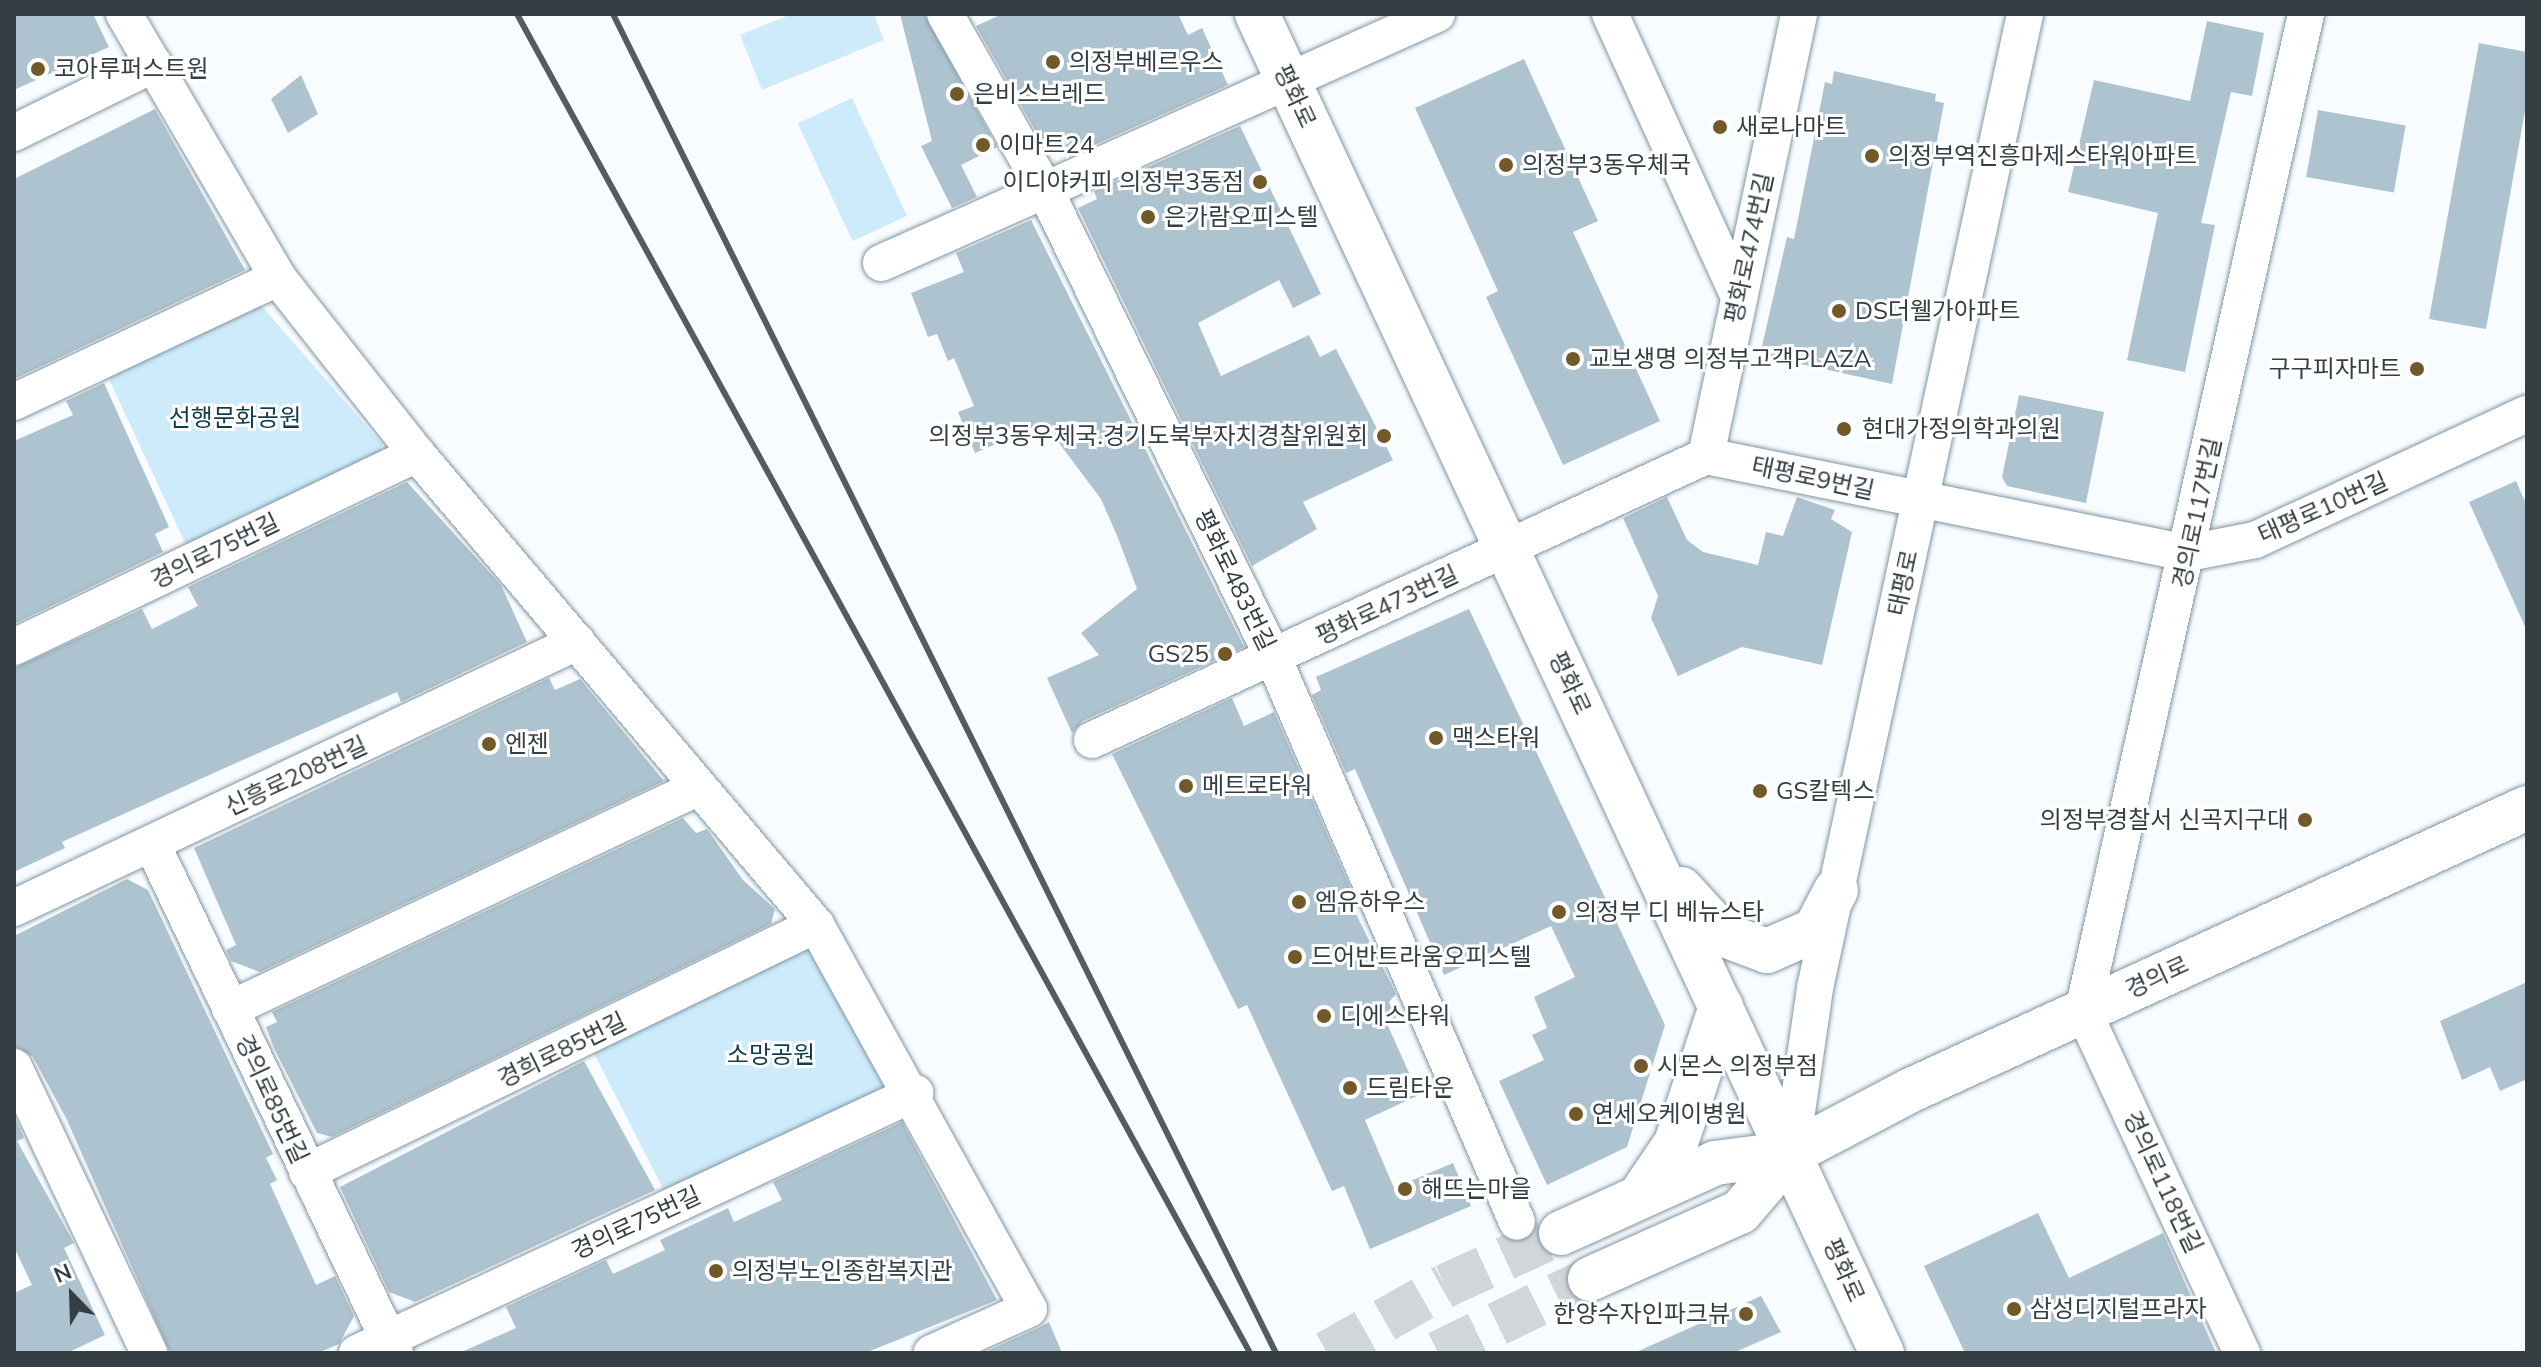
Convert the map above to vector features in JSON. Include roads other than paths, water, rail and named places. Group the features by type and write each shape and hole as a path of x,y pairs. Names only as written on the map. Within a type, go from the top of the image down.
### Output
{"main road":[{"name":"평화로","path":"1257,14 1882,1353"},
{"name":"경의로","path":"1561,1233 1715,1163 1791,1153 2083,1011 2527,808"},
{"path":"1647,846 1704,918 1753,950 1799,943 1836,890"},
{"path":"1639,1197 1676,1143 1721,1006"},
{"name":"경의로","path":"1590,1279 1740,1212 1791,1153"}],"street":[{"path":"124,14 278,278 417,454 577,642 695,789 816,925 915,1093 1029,1309 932,1353"},
{"name":"평화로483번길","path":"945,14 1045,190 1273,657 1517,1222"},
{"path":"881,263 1437,14"},
{"path":"1610,14 1739,297"},
{"name":"평화로474번길","path":"1706,456 1799,14"},
{"name":"태평로","path":"1791,1153 1836,890 2025,14"},
{"name":"경의로117번길","path":"2083,1011 2188,553 2306,14"},
{"path":"14,133 154,64"},
{"path":"14,402 278,278"},
{"name":"태평로10번길","path":"1920,501 2188,553 2255,540 2527,414"},
{"name":"경의로75번길","path":"14,647 417,454"},
{"path":"1507,549 1706,456"},
{"name":"태평로9번길","path":"1706,456 1920,501"},
{"name":"평화로473번길","path":"1092,740 1507,549"},
{"name":"신흥로208번길","path":"14,908 577,642"},
{"path":"230,1009 695,789"},
{"name":"경의로85번길","path":"152,844 307,1172 380,1348"},
{"name":"경희로85번길","path":"307,1172 816,925"},
{"name":"경의로118번길","path":"2083,1011 2242,1353"},
{"path":"14,1067 149,1353"},
{"name":"경의로75번길","path":"380,1348 915,1093"}],"tunnel":[{"path":"1327,1353 1445,1286 1561,1233"},
{"path":"1438,1353 1590,1279"}],"railway":[{"path":"517,14 1250,1353"},
{"path":"613,14 1276,1353"}],"place":[{"name":"의정부베르우스","path":"1053,62"},
{"name":"코아루퍼스트원","path":"38,69"},
{"name":"은비스브레드","path":"957,94"},
{"name":"새로나마트","path":"1720,127"},
{"name":"이마트24","path":"983,145"},
{"name":"의정부역진흥마제스타워아파트","path":"1872,156"},
{"name":"의정부3동우체국","path":"1506,165"},
{"name":"이디야커피 의정부3동점","path":"1260,182"},
{"name":"은가람오피스텔","path":"1148,217"},
{"name":"DS더웰가아파트","path":"1839,311"},
{"name":"교보생명 의정부고객PLAZA","path":"1573,359"},
{"name":"구구피자마트","path":"2417,369"},
{"name":"현대가정의학과의원","path":"1844,429"},
{"name":"의정부3동우체국.경기도북부자치경찰위원회","path":"1384,436"},
{"name":"GS25","path":"1225,654"},
{"name":"맥스타워","path":"1436,738"},
{"name":"엔젠","path":"489,744"},
{"name":"메트로타워","path":"1186,786"},
{"name":"GS칼텍스","path":"1760,791"},
{"name":"의정부경찰서 신곡지구대","path":"2305,820"},
{"name":"엠유하우스","path":"1299,902"},
{"name":"의정부 디 베뉴스타","path":"1559,912"},
{"name":"드어반트라움오피스텔","path":"1295,957"},
{"name":"디에스타워","path":"1324,1016"},
{"name":"시몬스 의정부점","path":"1641,1066"},
{"name":"드림타운","path":"1350,1088"},
{"name":"연세오케이병원","path":"1576,1114"},
{"name":"해뜨는마을","path":"1405,1189"},
{"name":"의정부노인종합복지관","path":"716,1271"},
{"name":"삼성디지털프라자","path":"2014,1309"},
{"name":"한양수자인파크뷰","path":"1746,1314"}],"park label":[{"name":"선행문화공원","path":"235,418"},
{"name":"소망공원","path":"771,1055"}]}
